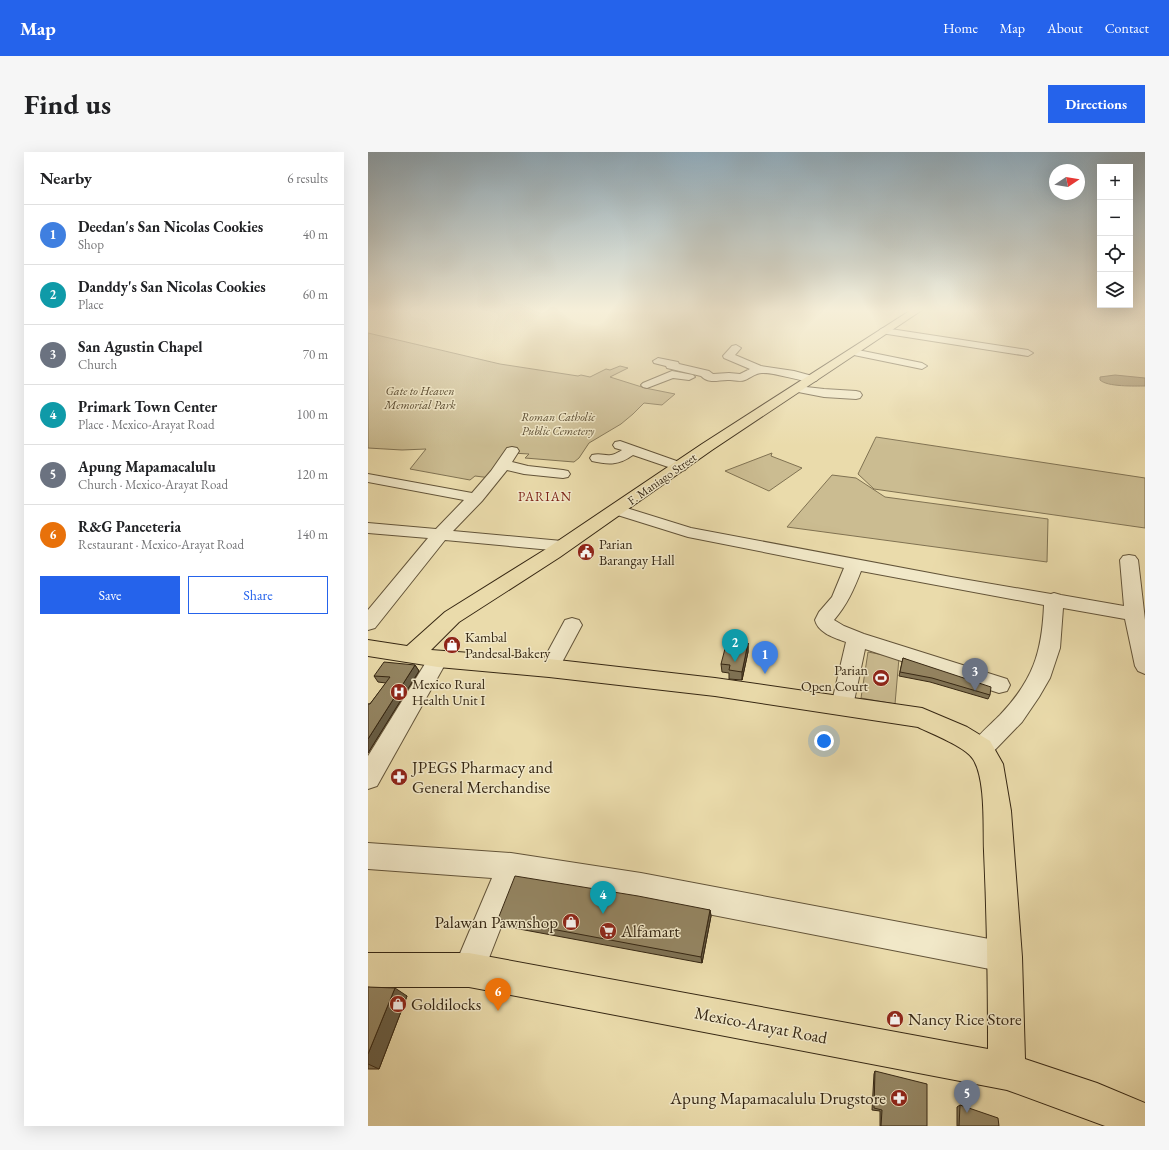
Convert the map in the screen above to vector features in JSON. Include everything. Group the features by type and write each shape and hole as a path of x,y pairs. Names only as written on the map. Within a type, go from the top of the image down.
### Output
{"main road":[{"name":"F. Maniago Street","path":"412,655 452,618 617,510 707,447 848,355"},
{"path":"368,648 438,659 549,668 715,687 922,718 958,734 981,750 990,764 994,783 1005,956 1007,1071"},
{"name":"Mexico-Arayat Road","path":"368,970 469,970 1007,1071 1097,1103 1145,1123"}],"street":[{"path":"729,355 759,369 787,373 812,379"},
{"path":"870,355 922,366"},
{"path":"658,361 674,364 671,366 696,377 744,377 759,369"},
{"path":"650,387 684,372"},
{"path":"796,389 856,395"},
{"path":"597,458 609,462 614,460 626,447 680,467"},
{"path":"368,623 441,534 477,498 508,458 524,470 563,474"},
{"path":"368,478 477,498"},
{"path":"617,510 688,532 854,565 1134,614"},
{"path":"368,528 562,546"},
{"path":"1129,560 1134,614 1145,666"},
{"path":"854,565 838,604 825,616 825,623 837,631 857,639 999,685"},
{"path":"981,750 1025,704 1038,681 1050,647 1054,599"},
{"path":"549,668 572,625"},
{"path":"842,706 857,639"},
{"path":"368,778 438,659"},
{"path":"368,856 512,866 627,885 1005,956"},
{"path":"469,970 512,866"}],"green space":[{"path":"368,355 464,355 500,364 590,377 606,369 610,370 620,366 628,368 610,377 645,388 675,394 662,405 644,403 621,424 589,443 579,458 574,462 525,458 529,454 512,453 491,478 475,476 470,480 410,469 426,449 402,450 368,448"},
{"path":"876,437 1145,478 1145,528 874,489 858,474"},
{"path":"772,453 771,456 802,468 769,491 725,471"},
{"path":"832,475 856,478 885,497 1048,519 1047,562 787,527"},
{"name":"Parian Open Court","path":"868,652 899,658 895,704 861,698"}],"shaded area":[{"path":"1115,375 1145,378 1145,386 1115,385 1100,380 1100,377"}],"building":[{"path":"727,641 748,643 742,672 729,670 730,665 721,664"},
{"path":"903,658 991,687 990,695 932,678 900,672"},
{"path":"384,662 415,665 368,739 368,704 370,704 390,677 374,676"},
{"path":"515,876 638,896 710,910 701,957 498,919"},
{"path":"368,987 395,988 368,1054"},
{"name":"Apung Mapamacalulu Drugstore","path":"875,1071 927,1084 927,1126 881,1126 882,1110 874,1108"},
{"path":"960,1105 998,1118 999,1126 959,1126"}],"place":[{"name":"Parian Barangay Hall","path":"586,552"},
{"name":"Kambal Pandesal Bakery","path":"452,645"},
{"name":"Danddy's San Nicolas Cookies","path":"735,662"},
{"name":"Deedan's San Nicolas Cookies","path":"765,674"},
{"name":"Parian Open Court","path":"881,678"},
{"name":"San Agustin Chapel","path":"975,691"},
{"name":"Mexico Rural Health Unit I","path":"399,692"},
{"name":"JPEGS Pharmacy and General Merchandise","path":"399,777"},
{"name":"Primark Town Center","path":"603,914"},
{"name":"Palawan Pawnshop","path":"571,922"},
{"name":"Alfamart","path":"608,931"},
{"name":"Goldilocks","path":"398,1004"},
{"name":"R&G Panceteria","path":"498,1011"},
{"name":"Nancy Rice Store","path":"895,1019"},
{"name":"Apung Mapamacalulu Drugstore","path":"899,1098"},
{"name":"Apung Mapamacalulu","path":"967,1113"}],"district":[{"name":"PARIAN","path":"545,496"}],"park label":[{"name":"Gate to Heaven Memorial Park","path":"420,398"},
{"name":"Roman Catholic Public Cemetery","path":"558,424"}]}
